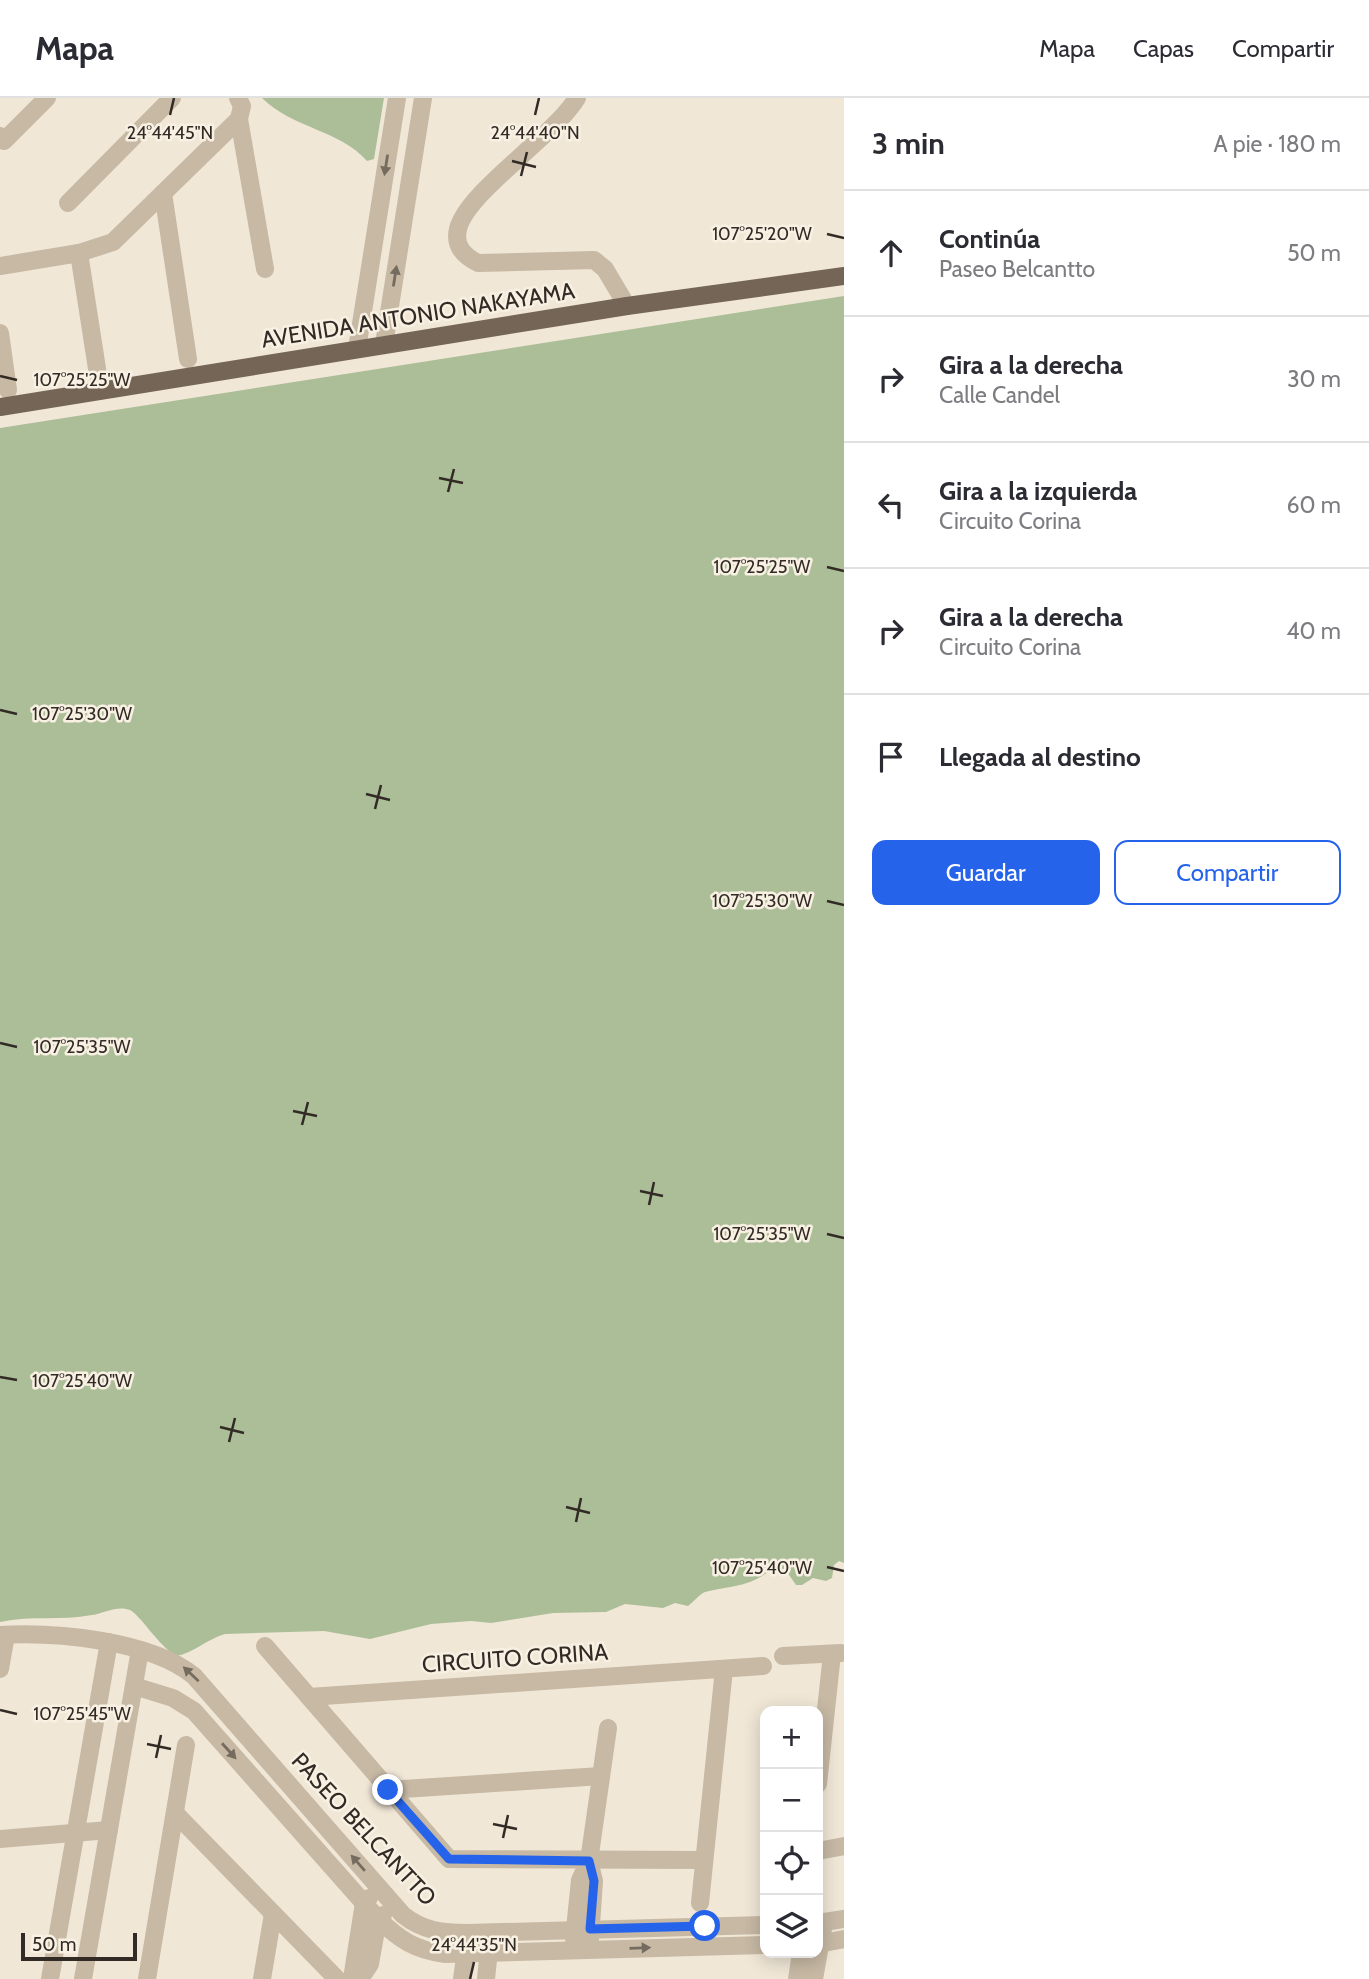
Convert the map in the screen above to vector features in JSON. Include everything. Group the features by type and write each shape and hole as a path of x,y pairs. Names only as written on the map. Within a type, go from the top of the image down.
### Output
{"main road":[{"name":"AVENIDA ANTONIO NAKAYAMA","path":"4,399 844,276"}],"street":[{"path":"2,138 47,98"},
{"path":"68,203 172,98"},
{"path":"357,349 397,98"},
{"path":"384,344 423,98"},
{"path":"577,98 556,124 469,207 458,228 457,239 463,253 478,263 594,260 606,269 627,306"},
{"path":"0,266 79,253 113,242 163,193 239,106"},
{"path":"239,106 265,269"},
{"path":"163,193 188,359"},
{"path":"79,253 98,376"},
{"path":"0,333 4,399"},
{"path":"0,1668 3,1635"},
{"name":"PASEO BELCANTTO","path":"3,1635 109,1642 176,1661 209,1694 394,1904 419,1926 446,1933 468,1933 583,1924 760,1925"},
{"path":"50,1979 109,1642"},
{"path":"265,1646 449,1859 704,1860"},
{"path":"83,1979 140,1650"},
{"path":"783,1656 838,1653 820,1769"},
{"name":"CIRCUITO CORINA","path":"309,1697 763,1666"},
{"path":"701,1903 724,1669"},
{"name":"PASEO BELCANTTO","path":"134,1686 173,1698 194,1711 378,1920 398,1938 422,1951 489,1953 760,1945"},
{"path":"194,1711 209,1694"},
{"path":"581,1950 583,1924 594,1881 589,1861 608,1728"},
{"path":"147,1979 186,1745"},
{"path":"388,1790 601,1776"},
{"path":"175,1813 337,1979"},
{"path":"0,1839 109,1830"},
{"path":"823,1850 844,1846"},
{"path":"360,1979 370,1964 364,1947 364,1903 379,1887"},
{"path":"352,1979 378,1920 394,1904"},
{"path":"261,1979 273,1914"},
{"path":"823,1923 844,1919"},
{"path":"486,1979 491,1932"},
{"path":"463,1979 468,1933"},
{"path":"823,1943 844,1939"},
{"path":"797,1979 801,1958"},
{"path":"814,1979 817,1958"}],"green space":[{"path":"262,98 384,98 374,159 367,161 343,142 287,116"},
{"path":"844,296 844,1563 839,1561 834,1565 832,1578 826,1581 813,1578 802,1585 796,1585 785,1569 772,1569 748,1583 705,1592 688,1606 675,1603 663,1608 625,1604 606,1612 553,1613 491,1623 471,1621 431,1624 370,1639 324,1631 225,1634 176,1656 134,1613 125,1609 80,1617 0,1622 0,428"}],"route":[{"path":"388,1790 449,1859 589,1861 594,1881 590,1929 705,1926"}]}
